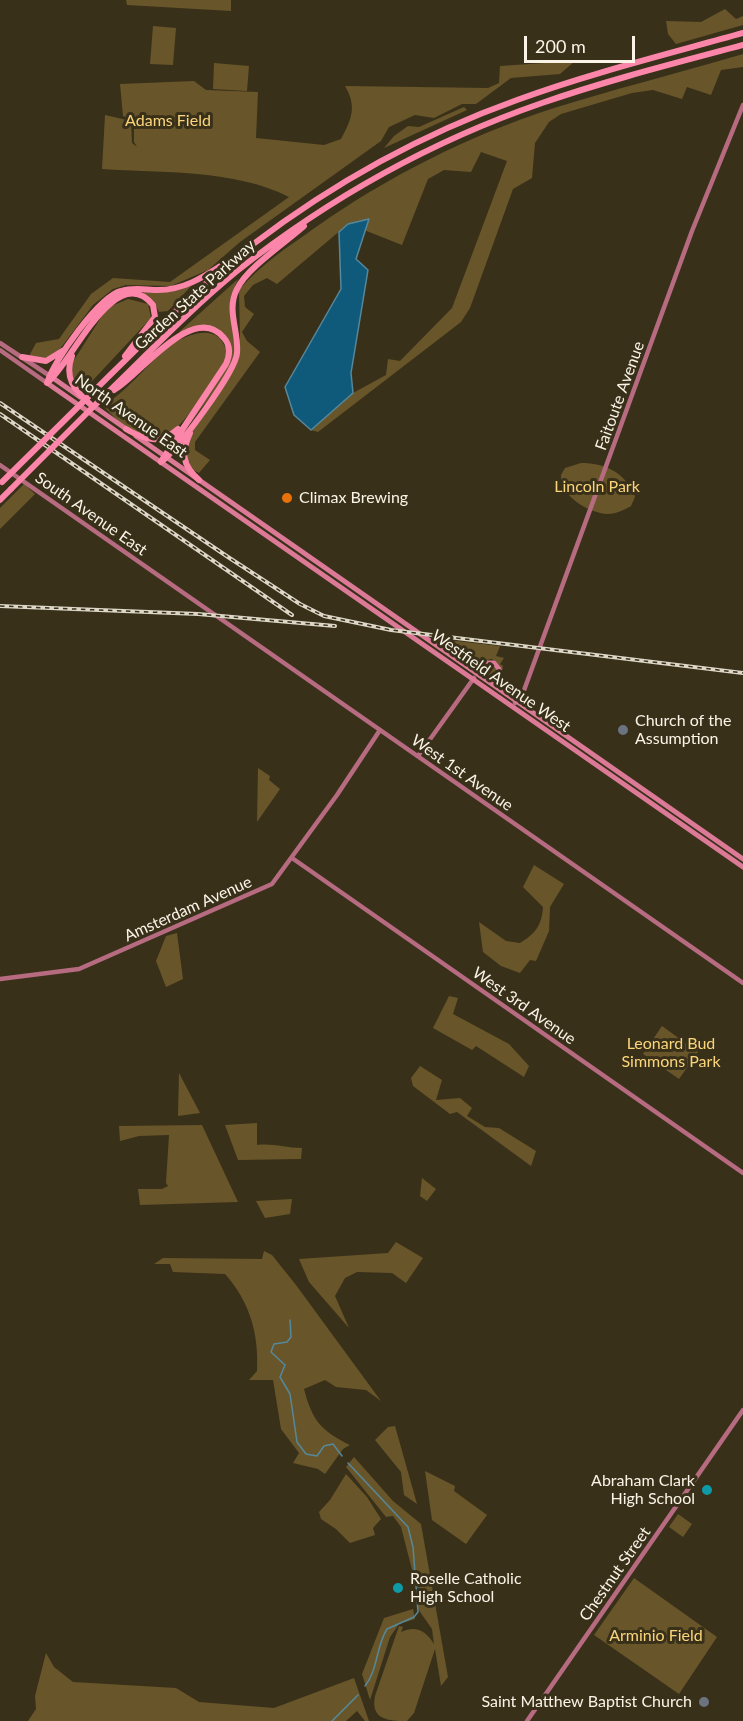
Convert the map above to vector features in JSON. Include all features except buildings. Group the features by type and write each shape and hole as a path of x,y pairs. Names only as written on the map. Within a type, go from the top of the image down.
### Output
{"highway":[{"name":"Garden State Parkway","path":"1,483 90,400 99,387 190,297 252,246 302,210 365,171 466,121 558,86 743,33"},
{"name":"Garden State Parkway","path":"0,500 98,402 227,280 325,208 418,156 504,117 579,91 743,45"},
{"path":"164,458 196,421 236,361 237,348 232,306 239,284 325,208"},
{"path":"50,379 97,307 112,294 127,290 161,290 186,285 252,246"},
{"path":"22,357 40,361 48,360 74,344 112,301 138,295 153,304 155,313 152,324 99,387"},
{"path":"108,393 124,385 175,338 190,331 211,330 225,339 229,357 164,458"},
{"path":"74,344 68,376 74,388 90,400"},
{"path":"126,429 144,438 160,440 174,433 188,418"},
{"path":"196,421 183,456 186,466 199,480"}],"main road":[{"name":"North Avenue East","path":"50,379 90,400 242,519"},
{"name":"North Avenue East","path":"50,379 246,513"},
{"name":"Westfield Avenue West","path":"246,513 475,676 510,704 734,856 743,859"},
{"name":"Westfield Avenue West","path":"242,519 475,676 518,702 734,856 743,867"},
{"path":"475,676 483,663 494,663 499,669 500,685 505,693"}],"street":[{"name":"Faitoute Avenue","path":"518,702 619,435 692,231 743,105"},
{"name":"North Avenue East","path":"0,343 50,379"},
{"name":"North Avenue East","path":"0,350 50,379"},
{"name":"South Avenue East","path":"0,465 167,583"},
{"name":"West 1st Avenue","path":"167,583 743,983"},
{"path":"418,756 475,676"},
{"path":"510,704 518,702"},
{"name":"Amsterdam Avenue","path":"0,979 79,969 267,887 292,858 380,730"},
{"name":"West 3rd Avenue","path":"292,858 743,1173"},
{"name":"Chestnut Street","path":"526,1721 743,1410"}],"green space":[{"path":"126,0 231,0 231,11 127,5"},
{"path":"725,9 736,19 743,16 743,25 676,44 668,34 666,21 701,22"},
{"path":"153,26 176,28 173,65 150,64"},
{"path":"743,54 743,67 721,70 711,95 687,87 682,99 653,90 632,93 561,114 549,122 535,143 532,178 513,189 470,308 461,322 318,432 311,430 353,393 386,375 388,359 400,361 452,308 507,161 481,152 471,172 444,170 428,179 402,245 364,230 369,219 348,224 277,284 267,278 253,285 244,296 245,307 254,314 242,332 247,341 260,352 195,442 195,450 210,460 199,473 190,466 187,446 196,421 215,390 169,452 221,373 179,425 160,440 126,429 103,406 130,385 167,347 178,341 192,335 208,333 220,339 225,347 230,344 212,328 179,332 238,279 231,296 234,341 240,339 239,290 256,272 275,256 343,209 429,159 489,132 551,109"},
{"name":"Adams Field","path":"575,61 560,74 511,78 476,104 462,104 434,118 415,115 389,127 381,141 240,242 208,270 171,286 126,285 113,289 93,305 57,353 43,359 29,356 36,343 59,339 91,294 113,278 170,282 289,197 245,181 221,177 102,169 105,115 131,121 132,143 137,147 134,142 134,120 123,116 120,84 194,81 206,90 258,92 256,138 324,145 341,139 348,125 352,106 345,86 488,88 499,83 500,66"},
{"path":"214,63 249,66 247,91 213,89"},
{"path":"464,107 467,110 384,148 394,136 408,126 419,127"},
{"path":"192,285 168,311 159,312 154,302 142,294 178,290"},
{"path":"128,299 148,304 151,318 81,393 69,368 107,308"},
{"name":"Lincoln Park","path":"581,463 605,467 619,474 634,493 635,497 631,506 617,513 600,513 584,507 570,496 562,483 561,475 565,468"},
{"path":"24,484 35,494 0,529 0,508"},
{"path":"439,639 500,646 496,656 504,658 500,664 503,666 502,672 500,666 492,659 482,661 476,667"},
{"path":"484,665 491,665 497,670 497,682 480,672"},
{"path":"258,768 270,776 269,780 280,789 257,822"},
{"path":"534,865 564,884 550,907 549,931 536,961 530,960 520,973 501,966 483,952 479,922 506,941 520,943 534,932 541,919 543,907 523,887"},
{"path":"177,933 183,979 166,987 156,961 166,936"},
{"path":"449,996 458,998 453,1014 509,1044 529,1066 524,1077 476,1046 472,1050 433,1028"},
{"name":"Leonard Bud Simmons Park","path":"662,1026 698,1052 679,1079 643,1054"},
{"path":"420,1066 442,1080 436,1100 460,1098 472,1108 467,1116 485,1127 499,1128 536,1151 531,1166 457,1112 450,1114 413,1086 411,1078"},
{"path":"179,1073 200,1113 178,1116"},
{"path":"257,1123 257,1145 302,1148 301,1159 238,1160 225,1125"},
{"path":"202,1125 238,1202 140,1205 138,1189 162,1189 168,1186 166,1183 169,1135 139,1136 120,1141 119,1126"},
{"path":"422,1178 436,1189 427,1201 420,1196"},
{"path":"292,1199 290,1214 265,1218 256,1201"},
{"path":"396,1242 423,1258 406,1283 392,1273 357,1272 345,1278 335,1296 349,1328 309,1282 299,1259 388,1253"},
{"path":"264,1251 272,1255 296,1285 381,1401 366,1390 336,1387 325,1380 304,1389 314,1417 332,1435 350,1445 343,1449 325,1474 318,1469 293,1463 299,1453 281,1429 273,1380 249,1380 257,1371 254,1331 247,1307 234,1285 225,1274 173,1272 170,1264 154,1264 163,1258 262,1259"},
{"path":"395,1426 417,1504 404,1495 401,1472 375,1440 388,1427"},
{"path":"354,1457 393,1501 421,1524 448,1677 441,1686 435,1649 414,1713 407,1721 382,1718 375,1710 375,1696 399,1626 403,1627 401,1632 411,1629 420,1630 434,1644 432,1629 418,1609 415,1581 401,1527 393,1516 386,1517 346,1467"},
{"path":"425,1471 455,1486 454,1491 487,1515 466,1544 432,1520"},
{"path":"346,1474 367,1497 381,1519 373,1528 375,1535 350,1543 336,1529 321,1519 319,1512 330,1500"},
{"path":"678,1514 692,1524 683,1537 669,1527"},
{"name":"Arminio Field","path":"634,1578 717,1637 679,1694 594,1635"},
{"path":"413,1609 415,1619 399,1624 390,1637 370,1700 362,1674 384,1618"},
{"path":"46,1653 54,1667 73,1682 176,1688 199,1702 274,1708 354,1678 369,1721 365,1721 357,1711 346,1721 28,1721 36,1709 35,1696"}],"water":[{"path":"369,219 356,259 368,270 351,373 353,393 311,430 294,415 285,387 341,289 339,232 348,224"}],"waterway":[{"path":"290,1320 291,1337 287,1342 274,1344 271,1352 285,1365 280,1377 290,1394 297,1442 306,1454 317,1456 324,1446 333,1444 342,1456"},
{"path":"348,1463 408,1527 413,1547 418,1612 414,1617 387,1629 372,1673 365,1686"},
{"path":"332,1721 358,1695"}],"railway":[{"path":"0,403 228,557 300,604 324,616 391,630 743,673"},
{"path":"0,414 292,615"},
{"path":"0,606 198,614 335,626"}],"place":[{"name":"Climax Brewing","path":"287,498"},
{"name":"Church of the Assumption","path":"623,730"},
{"name":"Abraham Clark High School","path":"707,1490"},
{"name":"Roselle Catholic High School","path":"398,1588"},
{"name":"Saint Matthew Baptist Church","path":"704,1702"}]}
